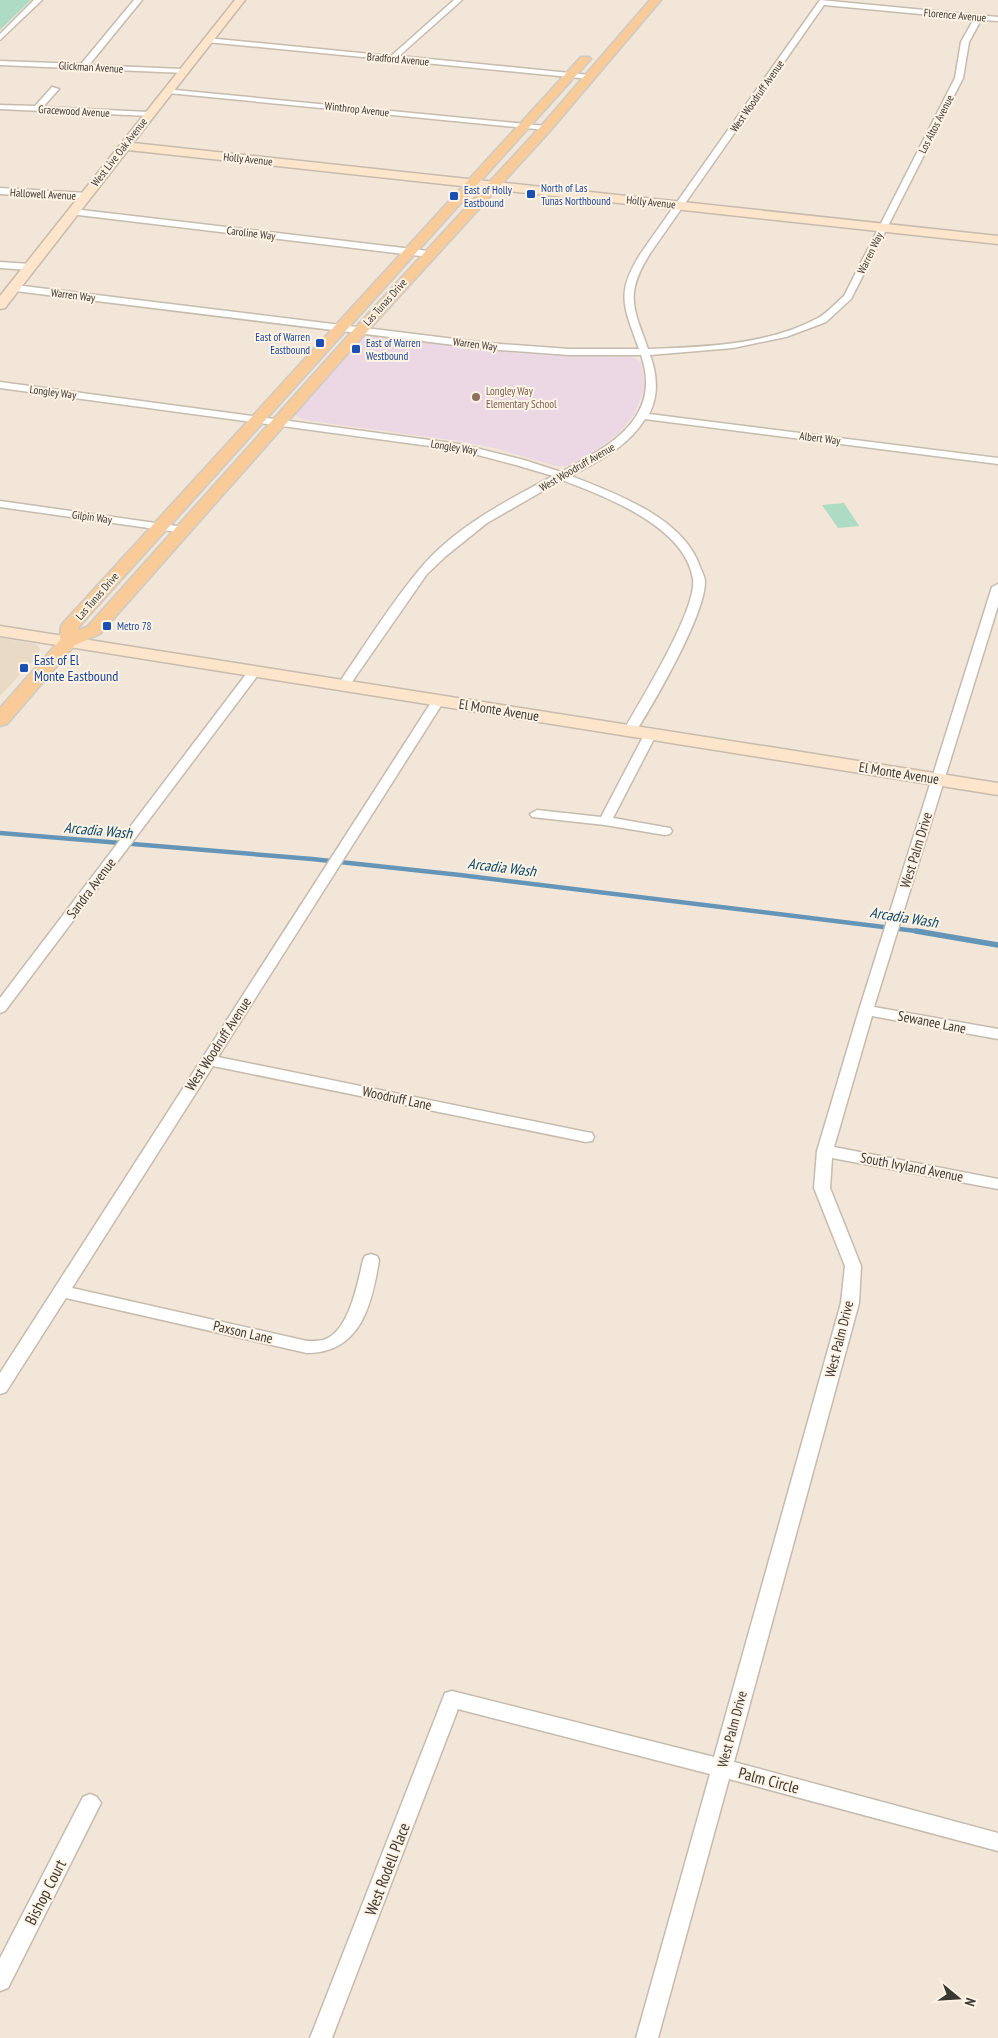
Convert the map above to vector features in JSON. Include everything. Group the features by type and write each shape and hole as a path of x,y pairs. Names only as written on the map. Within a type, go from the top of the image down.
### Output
{"main road":[{"name":"Las Tunas Drive","path":"0,720 70,642 92,632 429,254 546,128 656,0"},
{"name":"Las Tunas Drive","path":"70,642 70,626 409,251 596,48"}],"street":[{"path":"0,38 38,0"},
{"path":"82,67 138,0"},
{"name":"West Live Oak Avenue","path":"0,306 182,71 240,0"},
{"path":"393,58 458,0"},
{"name":"Florence Avenue","path":"823,1 998,19"},
{"name":"West Woodruff Avenue","path":"343,686 434,559 466,532 494,514 617,445 636,427 643,416 652,392 652,381 644,352 630,317 628,291 631,280 645,252 680,206 823,1"},
{"name":"Los Altos Avenue","path":"883,228 959,78 965,42 979,17"},
{"name":"Bradford Avenue","path":"207,40 590,77"},
{"name":"Glickman Avenue","path":"0,63 182,71"},
{"path":"37,109 55,89"},
{"name":"Winthrop Avenue","path":"168,90 546,128"},
{"name":"Gracewood Avenue","path":"0,107 149,114"},
{"name":"Holly Avenue","path":"124,146 998,240"},
{"name":"Hallowell Avenue","path":"0,191 86,196"},
{"name":"Caroline Way","path":"73,212 429,254"},
{"name":"Warren Way","path":"15,288 526,350 576,353 644,352 731,346 788,333 815,323 834,313 843,305 883,228"},
{"path":"0,265 31,267"},
{"name":"Longley Way","path":"0,385 279,421 459,447 493,454 564,475 621,502 664,526 682,542 693,558 699,578 697,595 687,624 630,730"},
{"name":"Albert Way","path":"643,416 998,461"},
{"name":"Gilpin Way","path":"0,504 184,530"},
{"name":"West Palm Drive","path":"647,2038 850,1303 853,1266 822,1188 825,1151 866,1010 998,587"},
{"name":"El Monte Avenue","path":"0,631 998,789"},
{"name":"Sandra Avenue","path":"0,1008 254,672"},
{"name":"West Woodruff Avenue","path":"0,1387 438,701"},
{"path":"605,821 651,733"},
{"path":"537,814 605,821 665,831"},
{"name":"Sewanee Lane","path":"866,1010 998,1034"},
{"name":"Woodruff Lane","path":"208,1060 586,1137"},
{"name":"South Ivyland Avenue","path":"825,1151 998,1184"},
{"name":"Paxson Lane","path":"61,1291 307,1347 321,1347 333,1343 348,1327 366,1291 371,1260"},
{"name":"Palm Circle","path":"452,1699 722,1768 998,1842"},
{"name":"West Rodell Place","path":"321,2038 452,1699"},
{"name":"Bishop Court","path":"0,1981 90,1803"}],"shaded area":[{"name":"Longley Way Elementary School","path":"373,336 516,353 633,357 641,362 644,382 643,392 634,415 619,433 591,454 569,466 556,466 498,449 465,442 305,420 295,415 360,342 364,338"},
{"path":"0,638 36,644 40,649 39,654 0,696"}],"green space":[{"path":"0,0 31,0 0,30"},
{"path":"844,503 859,526 838,528 822,505"}],"waterway":[{"name":"Arcadia Wash","path":"0,833 312,859 460,875 916,931"},
{"name":"Arcadia Wash","path":"916,931 924,932"},
{"name":"Arcadia Wash","path":"916,931 998,945"}],"place":[{"name":"North of Las Tunas Northbound","path":"531,194"},
{"name":"East of Holly Eastbound","path":"454,196"},
{"name":"East of Warren Eastbound","path":"320,343"},
{"name":"East of Warren Westbound","path":"356,349"},
{"name":"Longley Way Elementary School","path":"476,397"},
{"name":"Metro 78","path":"107,626"},
{"name":"East of El Monte Eastbound","path":"24,668"}]}
